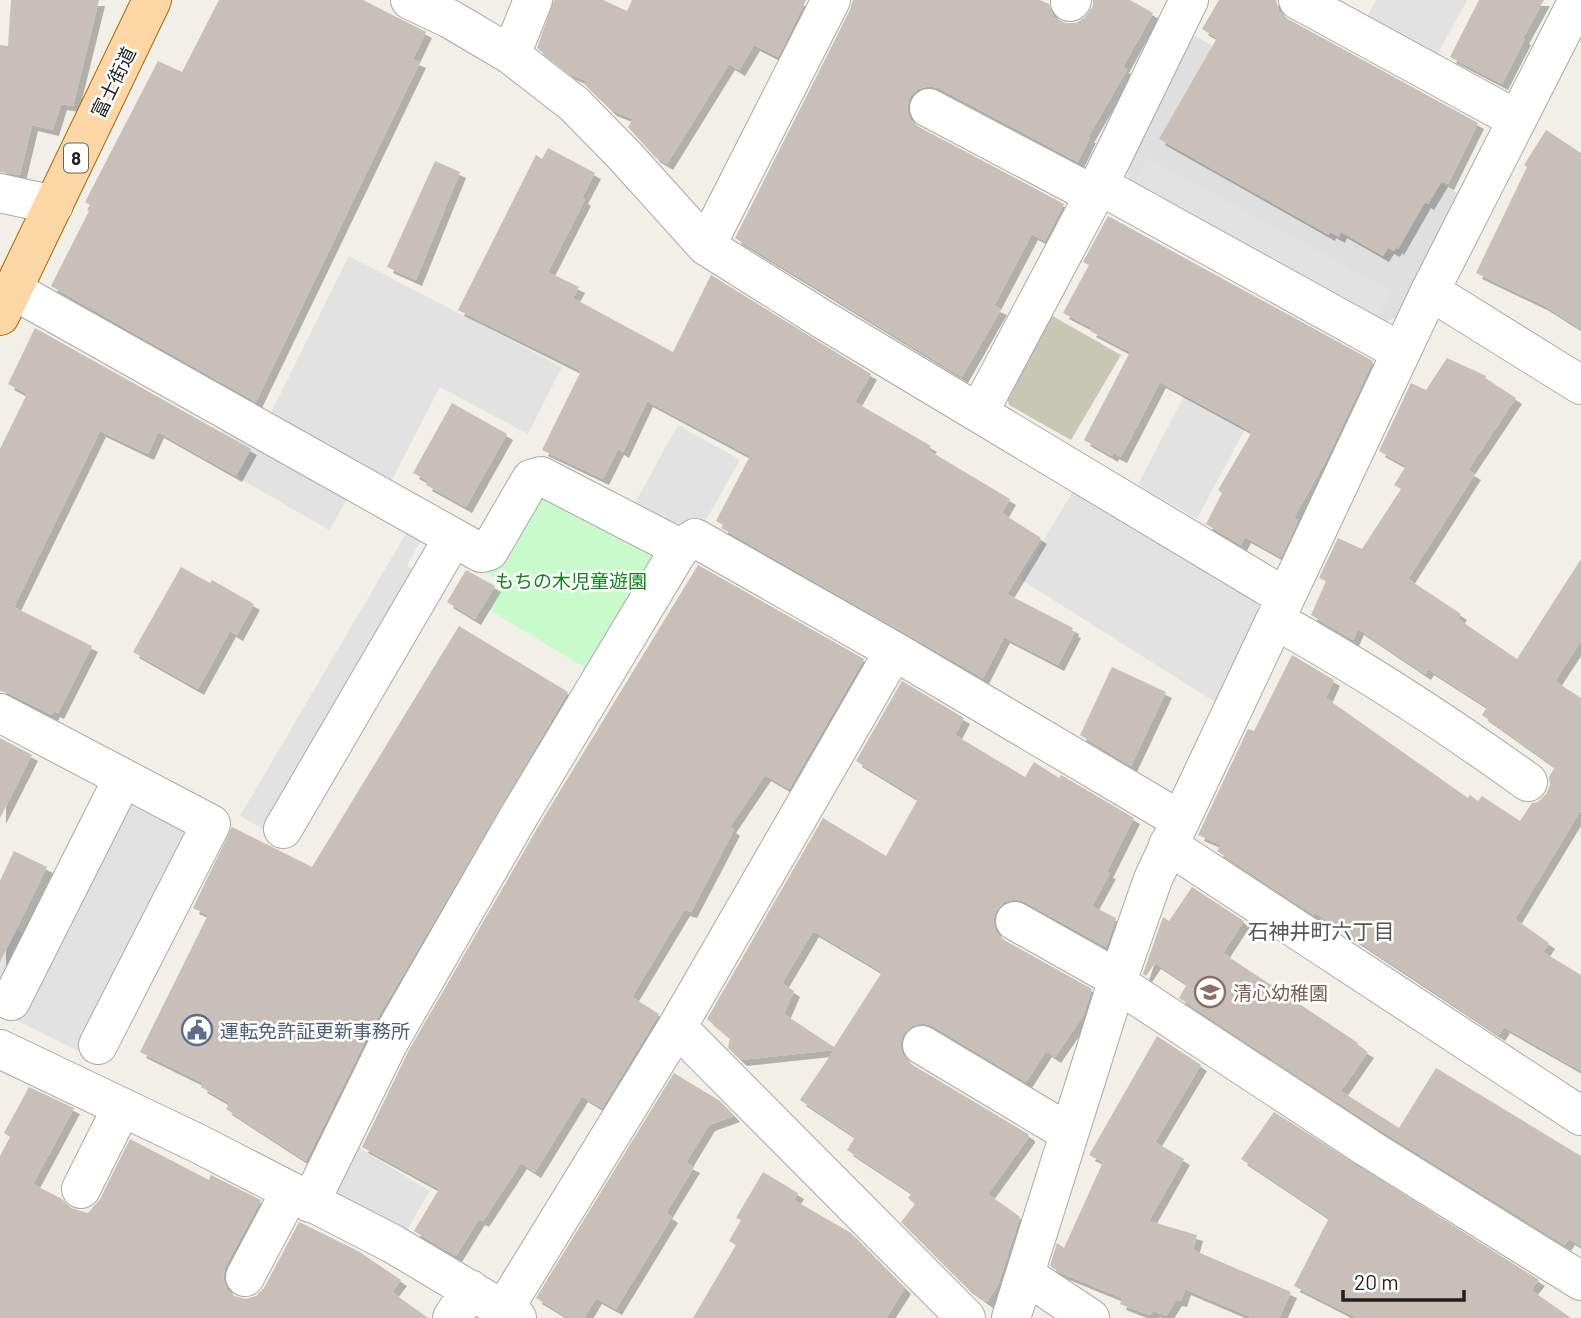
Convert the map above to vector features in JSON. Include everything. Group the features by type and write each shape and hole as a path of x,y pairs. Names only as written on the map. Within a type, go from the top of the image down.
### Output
{"main road":[{"name":"富士街道","path":"6,303 152,0"}],"street":[{"path":"410,0 450,19 511,55 573,104 625,156 706,246 979,412 1280,609 1340,657 1441,720 1528,782"},
{"path":"511,55 533,0"},
{"path":"706,246 831,0"},
{"path":"979,412 1096,190 1189,0"},
{"path":"1298,0 1516,119"},
{"path":"1011,1318 1117,981 1153,879 1430,291 1578,0"},
{"path":"929,108 1096,190 1401,352"},
{"path":"0,192 54,205"},
{"path":"1430,291 1581,385"},
{"path":"6,303 481,553 489,551 531,478 541,476 680,548"},
{"path":"284,829 453,538"},
{"path":"245,1277 300,1198 519,816 680,548 695,538 894,651 1174,833 1581,1116"},
{"path":"0,1049 122,1107 393,1244 461,1303 510,1313 894,651"},
{"path":"0,713 211,824 98,1045"},
{"path":"12,1001 123,778"},
{"path":"1015,921 1117,981 1368,1147 1581,1281"},
{"path":"677,1027 966,1318"},
{"path":"922,1045 1069,1133"},
{"path":"81,1189 122,1107"},
{"path":"1025,1275 1090,1318"}],"shaded area":[{"path":"1376,0 1467,0 1436,57 1366,19"},
{"path":"1194,35 1461,195 1404,314 1382,323 1132,189 1126,166"},
{"path":"1147,157 1392,291 1378,317 1133,184"},
{"path":"349,256 562,367 528,434 440,387 392,480 271,413"},
{"path":"1049,314 1121,355 1071,440 1009,405 1006,393"},
{"path":"1184,396 1245,429 1197,519 1138,485"},
{"path":"678,425 740,460 702,527 690,520 673,524 635,503"},
{"path":"223,429 348,498 329,530 206,459"},
{"path":"1075,488 1257,599 1260,615 1215,702 1020,579"},
{"path":"408,530 422,538 407,566 419,574 270,833 240,816"},
{"path":"126,803 187,833 78,1051 0,1012 0,933 5,924 52,948"},
{"path":"351,1143 430,1191 403,1236 326,1193"}],"green space":[{"name":"もちの木児童遊園","path":"553,494 648,546 656,568 592,672 490,610 505,584 487,573 533,498"}],"building":[{"path":"11,0 99,0 73,106 61,104 53,130 32,125 20,175 0,172 0,45 8,46"},
{"path":"219,0 363,0 426,32 413,59 420,62 256,402 51,286 89,211 87,210 90,205 85,202 158,61 182,72"},
{"path":"554,0 603,0 627,11 632,0 806,0 778,57 754,45 739,70 729,64 667,164 655,157 628,127 633,119 611,110 584,84 586,81 570,74 537,48"},
{"path":"853,0 1040,0 1049,4 1054,17 1065,23 1076,23 1085,17 1093,6 1093,0 1130,0 1153,13 1123,67 1127,70 1088,137 1078,162 939,88 929,86 918,89 909,98 907,110 910,119 919,127 1064,204 1045,241 1032,234 994,306 1001,309 962,377 735,238"},
{"path":"1219,0 1276,0 1279,11 1288,19 1478,123 1448,184 1442,181 1428,204 1425,202 1398,249 1396,247 1394,251 1388,248 1383,256 1341,232 1339,237 1330,232 1329,235 1159,139 1217,38 1202,29"},
{"path":"1479,0 1544,0 1502,84 1450,57"},
{"path":"1546,130 1581,153 1581,329 1543,305 1476,273 1527,167 1524,165"},
{"path":"548,148 595,173 582,198 585,200 548,272 579,287 573,298 673,352 711,275 871,374 855,402 931,446 928,450 1010,499 1002,513 1041,538 1007,594 1073,628 1072,631 1075,632 1058,665 1004,637 983,678 721,528 723,525 716,521 750,456 647,401 623,452 618,449 603,479 542,450 581,371 458,310 536,155 542,159"},
{"path":"435,161 460,172 416,280 387,267"},
{"path":"1108,216 1373,361 1326,460 1294,518 1298,520 1281,557 1245,537 1241,545 1206,524 1222,493 1218,490 1252,432 1160,382 1121,457 1113,453 1112,456 1084,440 1130,352 1063,313 1089,265 1083,262"},
{"path":"35,328 251,449 236,476 158,432 148,454 100,431 14,607 92,646 58,713 54,711 52,715 0,691 0,449 27,394 8,384"},
{"path":"1447,358 1486,376 1485,378 1516,398 1468,470 1475,474 1408,579 1461,614 1458,619 1517,659 1581,559 1581,641 1555,681 1581,698 1581,810 1515,919 1549,943 1543,952 1581,975 1581,1071 1504,1027 1499,1035 1217,851 1221,845 1198,835 1248,729 1254,731 1292,655 1334,680 1326,698 1468,798 1470,795 1478,801 1482,796 1520,821 1532,803 1538,802 1546,794 1550,785 1549,777 1555,767 1482,715 1487,707 1428,669 1425,674 1358,629 1353,640 1311,615 1326,581 1319,578 1338,538 1362,549 1401,489 1394,485 1406,466 1379,451 1411,383 1426,390"},
{"path":"452,403 507,434 466,507 426,485 428,481 413,473"},
{"path":"698,565 864,659 789,789 765,775 730,827 734,830 691,912 684,910 632,997 659,1014 602,1108 582,1096 535,1172 521,1163 483,1221 479,1219 456,1256 414,1231 439,1189 362,1147 408,1052 538,827"},
{"path":"181,567 210,583 212,580 254,604 237,635 230,631 198,689 133,652"},
{"path":"466,570 495,586 475,619 447,602"},
{"path":"459,626 568,692 370,1031 306,1161 226,1109 229,1103 201,1087 203,1083 140,1052 208,915 193,908 232,827 312,867"},
{"path":"1112,667 1166,692 1131,766 1080,735"},
{"path":"902,681 964,718 955,735 1025,777 1034,762 1134,818 1092,906 1116,918 1106,947 1025,902 1015,899 1004,902 996,911 993,921 996,932 1004,940 1092,989 1083,1016 1055,1057 1046,1051 1026,1082 933,1026 923,1023 912,1026 903,1034 900,1045 903,1055 911,1064 1029,1137 988,1194 1020,1217 998,1285 987,1302 966,1287 901,1222 915,1204 908,1198 912,1193 847,1150 855,1137 800,1100 834,1050 741,1060 728,1048 730,1038 707,1019 823,818 886,856 918,799 856,761","holes":["813,931 882,972 834,1047 784,1014 794,991 782,983"]},
{"path":"0,738 32,755 0,818"},
{"path":"14,851 47,867 0,962 0,881"},
{"path":"1192,887 1244,921 1223,953 1368,1052 1341,1091 1399,1128 1436,1068 1581,1156 1581,1246 1569,1239 1565,1245 1380,1130 1179,998 1187,984 1155,963 1146,976 1143,974 1163,917 1169,921"},
{"path":"1157,1036 1201,1065 1155,1142 1184,1159 1149,1221 1197,1235 1193,1250 1291,1292 1279,1318 1253,1318 1185,1289 1181,1301 1176,1300 1166,1316 1154,1311 1149,1315 1120,1304 1122,1298 1050,1266 1057,1243 1064,1248 1103,1162 1089,1155"},
{"path":"674,1073 720,1101 734,1116 709,1125 686,1163 694,1167 666,1213 672,1217 616,1309 596,1298 584,1318 569,1318 536,1298"},
{"path":"29,1087 74,1108 33,1184 62,1199 71,1208 88,1213 100,1199 130,1139 209,1180 211,1175 261,1200 225,1267 223,1278 227,1289 234,1296 246,1299 256,1296 264,1288 299,1222 358,1251 401,1280 392,1292 428,1318 0,1318 0,1156 10,1137 4,1133"},
{"path":"1274,1112 1539,1280 1531,1290 1571,1318 1357,1318 1294,1286 1329,1218 1241,1159"},
{"path":"763,1172 798,1193 794,1200 851,1233 905,1288 886,1318 693,1318 736,1245 729,1241 741,1220 736,1218"}],"place":[{"name":"清心幼稚園","path":"1210,992"},
{"name":"運転免許証更新事務所","path":"197,1030"}],"district":[{"name":"石神井町六丁目","path":"1321,930"}]}
